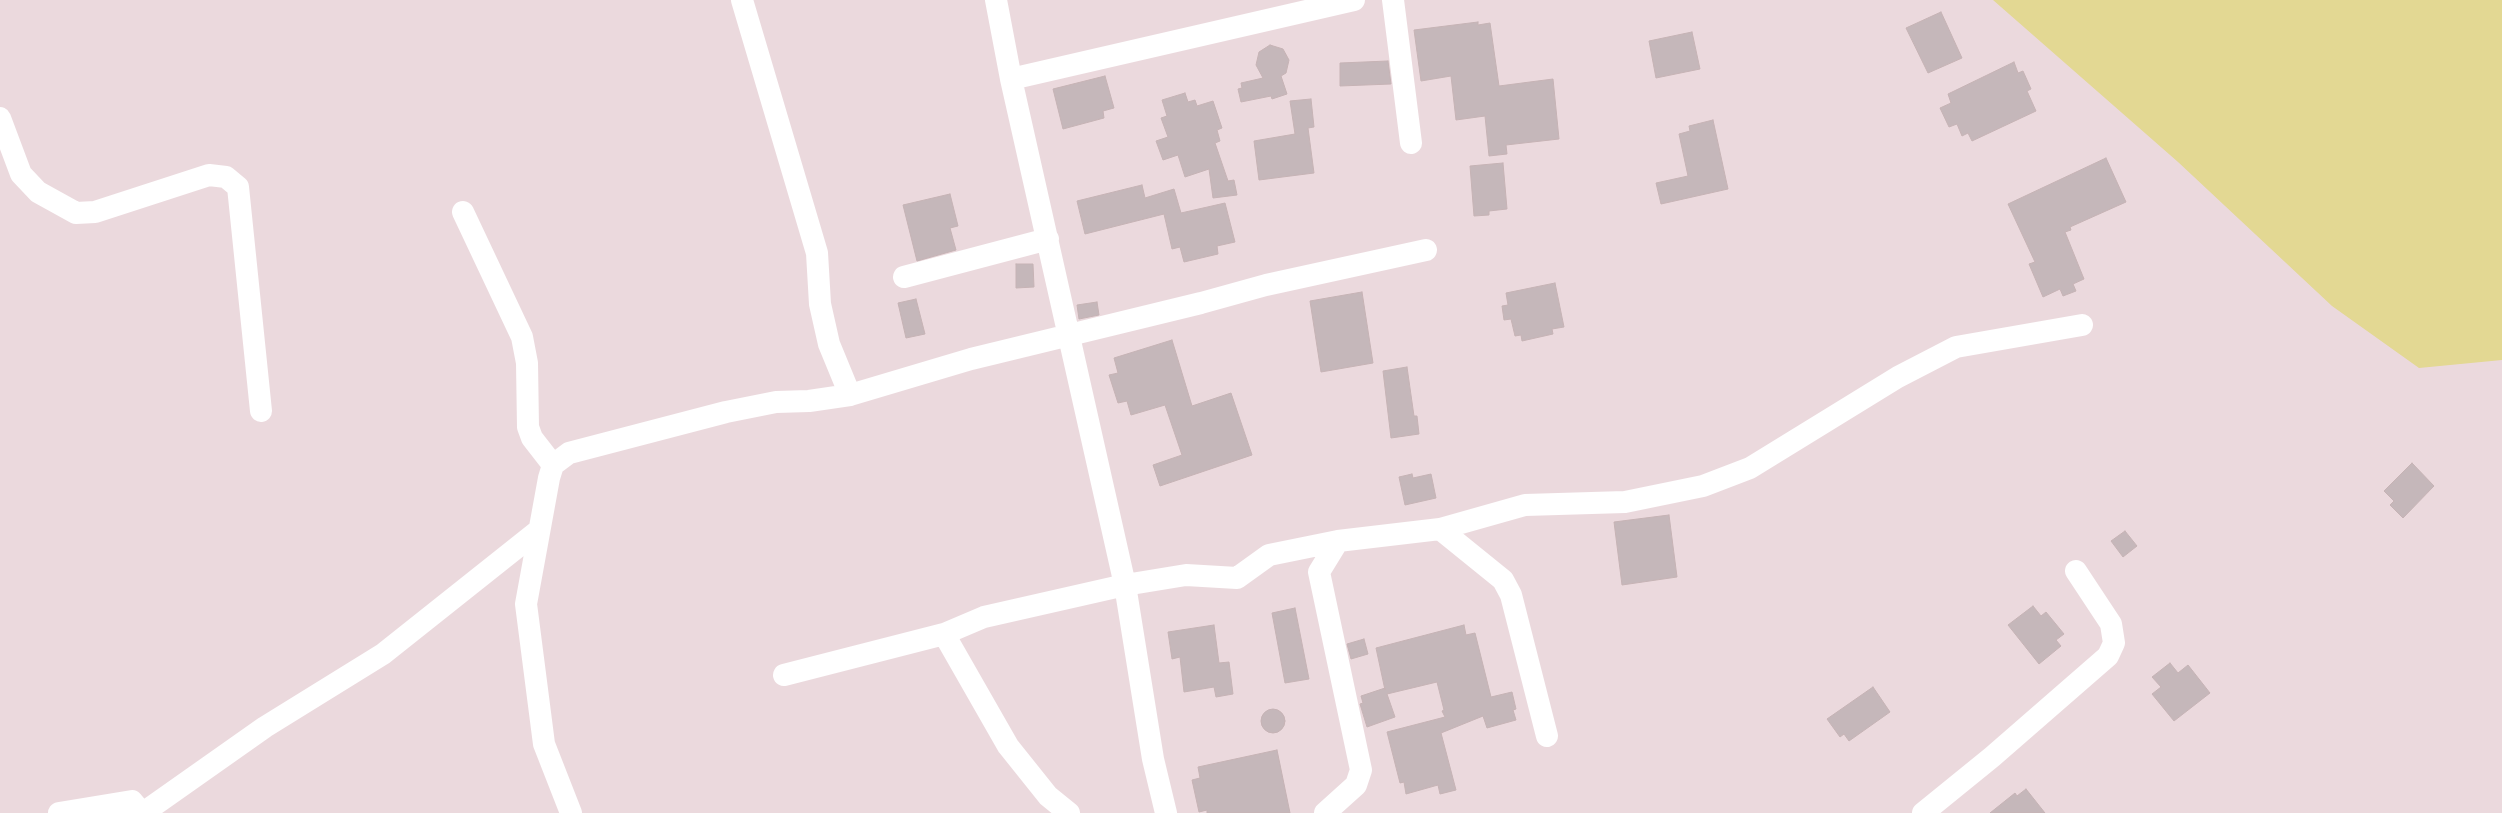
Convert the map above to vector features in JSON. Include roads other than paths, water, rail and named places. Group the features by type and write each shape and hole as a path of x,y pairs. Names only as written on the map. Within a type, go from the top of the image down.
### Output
{"street":[{"path":"742,0 817,253 820,304 829,344 850,395"},
{"path":"996,0 1011,80 1125,585 1153,759 1166,813"},
{"path":"1011,80 1354,0"},
{"path":"1393,0 1411,143"},
{"path":"0,118 21,174 38,192 76,213 95,212 208,174 226,177 238,187 261,411"},
{"path":"463,212 522,337 527,363 528,427 532,438 553,465"},
{"path":"904,277 1048,239"},
{"path":"571,813 544,744 526,604 529,581 553,465 569,453 590,446 677,426 726,412 776,402 809,401 850,395 971,359 1069,334 1201,303 1266,285 1426,250"},
{"path":"784,676 944,634 984,617 1125,585 1186,575 1236,578 1269,555 1338,541 1440,529 1525,505 1625,502 1703,486 1750,468 1898,377 1956,347 2082,325"},
{"path":"1440,529 1503,580 1511,595 1547,736"},
{"path":"59,813 132,800 142,813 266,727 383,654 539,530"},
{"path":"1325,813 1356,785 1361,770 1319,572 1338,541"},
{"path":"1923,813 1992,757 2108,656 2114,643 2111,624 2076,571"},
{"path":"944,634 1008,746 1043,791 1068,813"}]}
